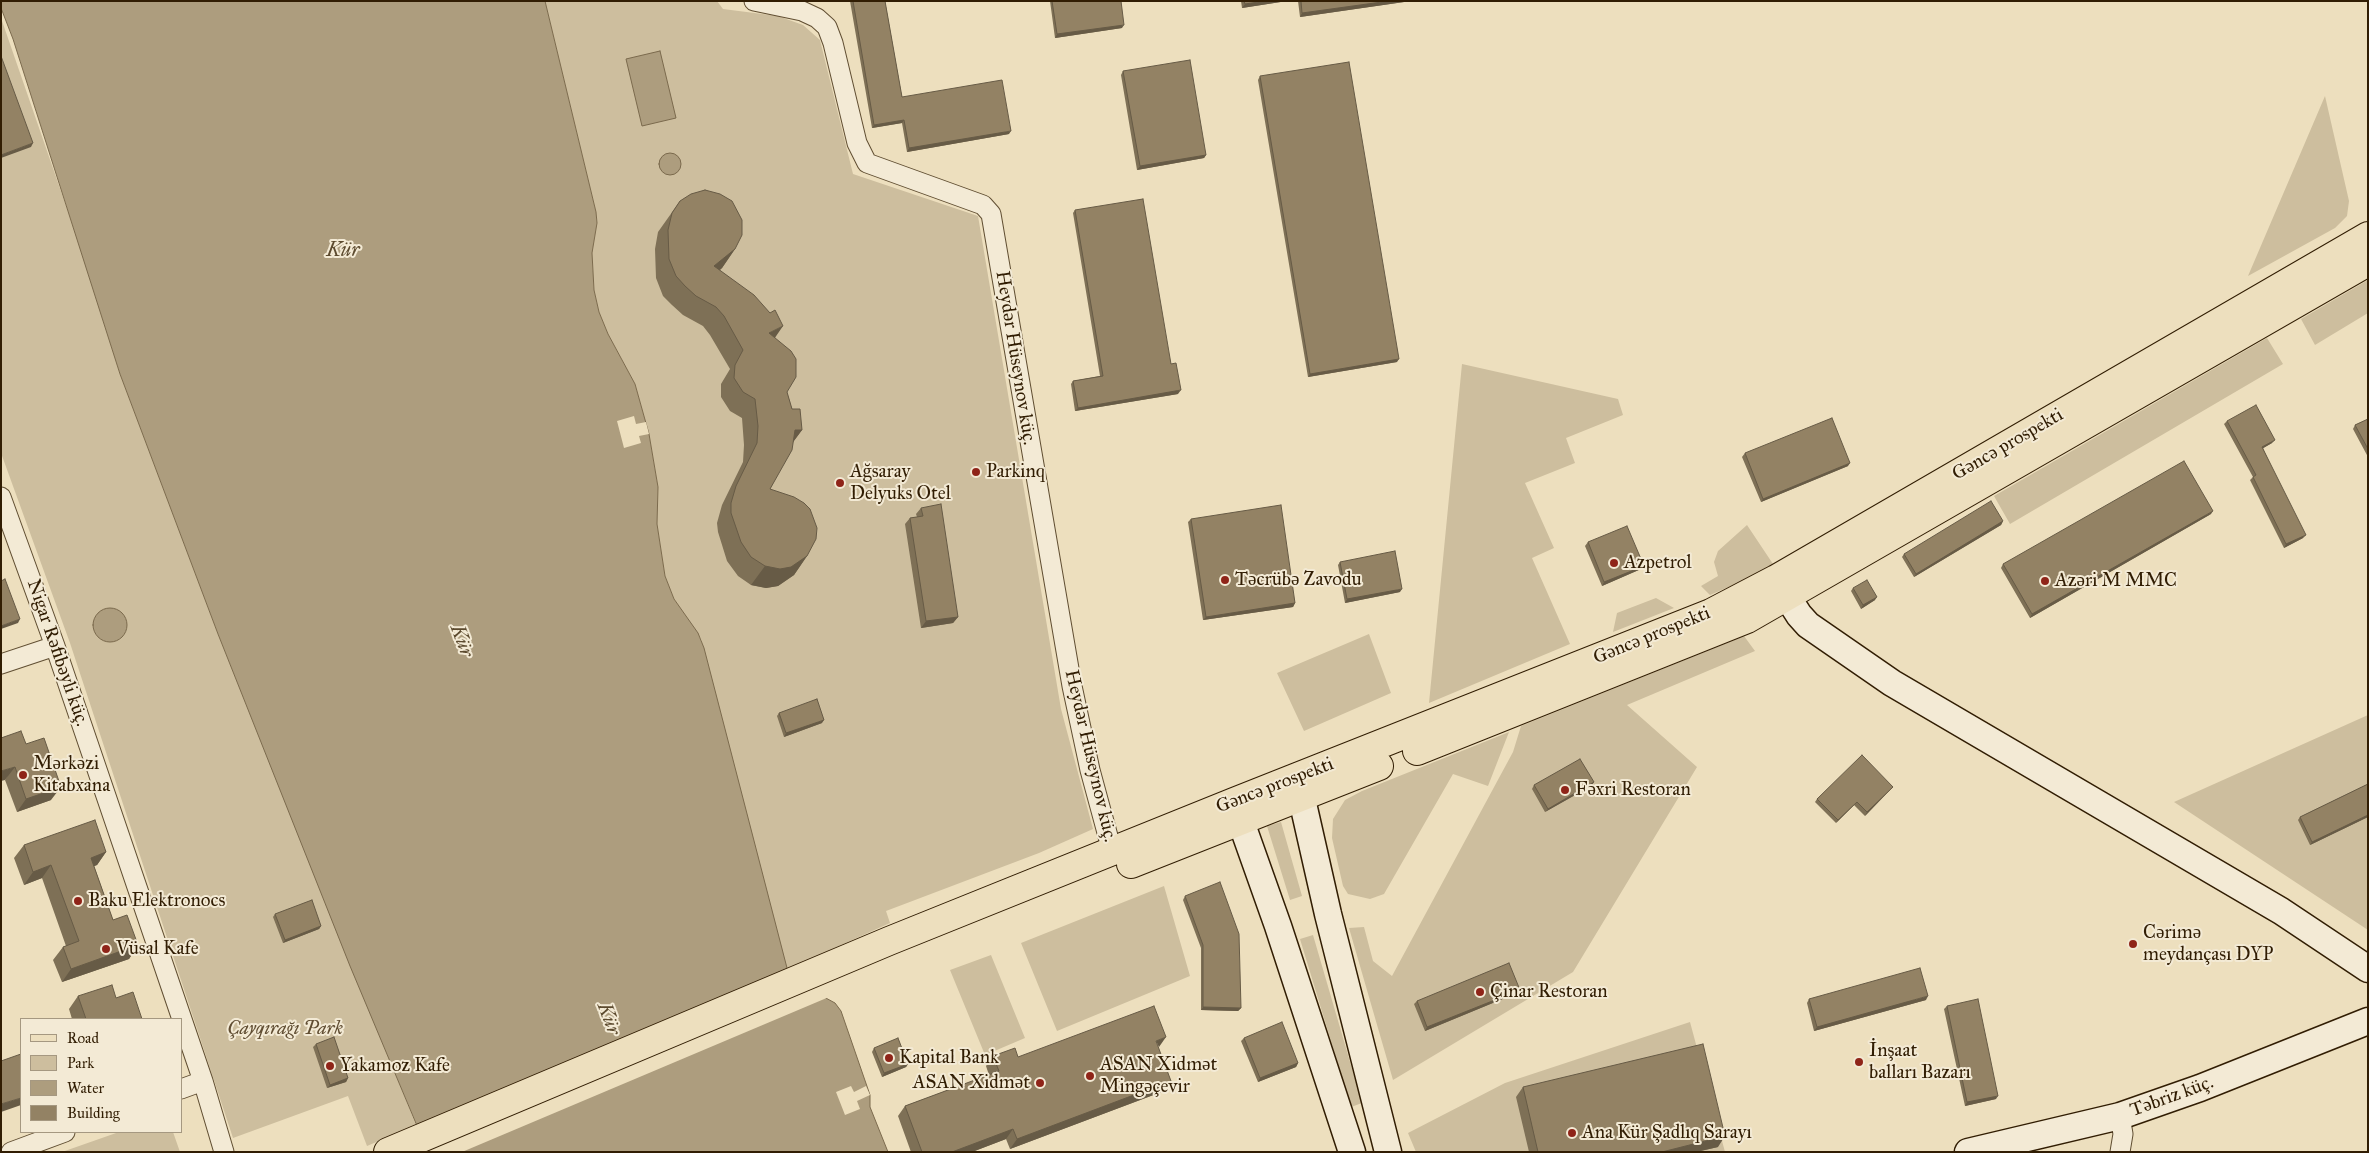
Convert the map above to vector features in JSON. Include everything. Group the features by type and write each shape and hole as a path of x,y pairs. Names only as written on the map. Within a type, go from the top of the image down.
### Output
{"main road":[{"name":"Gəncə prospekti","path":"1781,588 2368,236"},
{"name":"Gəncə prospekti","path":"893,949 1300,787 1711,613 1781,588 2266,322 2368,262"},
{"path":"1781,588 1799,615 1818,633 1892,682 2281,911 2368,969"},
{"path":"1300,787 1328,914 1388,1152"},
{"name":"Gəncə prospekti","path":"893,949 1112,851 1238,811"},
{"path":"1238,811 1352,1152"},
{"path":"388,1152 893,949"},
{"path":"429,1152 893,949"},
{"name":"Təbriz küç.","path":"1968,1152 2120,1116 2192,1091 2368,1021"}],"street":[{"name":"Heydər Hüseynov küç.","path":"754,1 802,11 817,18 827,27 833,43 857,143 867,163 983,204 990,214 1072,686 1090,770 1112,851"},
{"name":"Nigar Rəfibəyli küç.","path":"1,497 55,646 182,1018"},
{"path":"1,664 55,646"},
{"name":"Nigar Rəfibəyli küç.","path":"182,1019 224,1152"},
{"path":"182,1089 203,1081"},
{"path":"2120,1116 2123,1134 2120,1152"},
{"path":"10,1152 62,1133"}],"green space":[{"name":"Ağsaray Delyuks Otel","path":"545,1 717,1 723,9 778,16 803,25 820,40 853,174 978,216 1061,709 1093,829 1039,853 886,911 890,923 787,968 701,639 674,599 665,576 657,524 658,487 649,434 635,384 608,334 599,312 594,290 592,253 597,223 596,212"},
{"name":"Çayqırağı Park","path":"1,18 82,252 120,374 218,634 416,1125 367,1146 348,1096 233,1138 70,643 1,453"},
{"path":"2325,96 2349,201 2347,216 2335,228 2248,276"},
{"path":"2368,280 2368,313 2315,345 2301,319"},
{"path":"2267,338 2283,364 2010,524 1994,496"},
{"path":"1462,364 1618,399 1623,415 1566,438 1575,463 1525,483 1554,548 1532,558 1570,644 1429,703"},
{"path":"1747,525 1775,567 1710,595 1701,586 1718,576 1714,562 1718,551"},
{"path":"1656,598 1674,608 1613,632 1617,613"},
{"path":"1369,634 1391,693 1304,731 1277,673"},
{"path":"1744,636 1755,651 1627,705 1697,767 1573,972 1393,1080 1349,928 1364,927 1373,961 1392,976 1513,752 1521,726"},
{"path":"2368,715 2368,930 2174,802"},
{"path":"1509,732 1488,786 1453,774 1384,894 1370,899 1348,894 1343,886 1332,838 1333,819 1345,800 1362,791"},
{"path":"1281,822 1302,896 1290,900 1267,826"},
{"path":"1164,886 1190,976 1057,1031 1021,943"},
{"path":"1313,935 1362,1103 1351,1107 1300,939"},
{"path":"991,955 1025,1038 985,1055 950,970"},
{"path":"1690,1022 1725,1152 1416,1152 1408,1133 1505,1083"},
{"path":"116,1133 173,1133 180,1152 62,1152"}],"water":[{"name":"Kür","path":"1,1 545,1 596,212 597,223 592,253 594,290 599,312 608,334 635,384 649,434 658,487 657,524 665,576 674,599 698,633 704,648 787,968 800,984 835,1003 841,1011 870,1095 870,1107 888,1152 428,1152 350,966 218,634 120,374 13,39 1,8"},
{"path":"660,51 676,118 642,126 626,59"},
{"path":"670,153 678,156 681,164 678,172 670,175 662,172 659,164 662,156"},
{"path":"110,608 117,609 122,613 126,618 126,632 122,637 117,641 110,642 103,641 98,637 94,632 93,625 94,618 98,613 103,609"}],"pier":[{"path":"634,416 636,424 646,422 649,434 639,436 641,443 624,448 617,421"},
{"path":"802,982 829,997 462,1152 425,1152 416,1131"},
{"path":"851,1086 854,1092 866,1086 870,1095 857,1101 860,1109 845,1115 836,1092"}],"building":[{"path":"853,1 885,1 902,97 1002,80 1011,131 909,148 904,120 874,125"},
{"path":"1052,1 1121,1 1124,25 1057,34"},
{"path":"1244,1 1265,1 1245,4"},
{"path":"1301,1 1389,1 1302,13"},
{"path":"1,56 33,143 1,155"},
{"path":"1190,60 1206,155 1140,166 1123,71"},
{"path":"1349,62 1399,359 1310,374 1260,76"},
{"path":"705,190 720,194 732,201 742,220 742,235 735,249 714,266 754,295 770,313 775,310 783,326 769,333 791,351 796,359 796,377 787,392 792,409 800,409 802,430 795,430 792,450 770,489 794,497 804,503 810,509 817,528 816,539 807,556 791,567 780,569 765,566 751,557 741,542 731,513 731,503 736,486 757,443 758,426 755,399 743,392 734,378 735,365 743,350 724,316 716,307 696,296 685,286 676,276 669,259 668,230 672,213 680,201 691,194"},
{"path":"1143,199 1171,364 1176,363 1181,390 1078,408 1073,381 1103,376 1075,210"},
{"path":"2256,405 2275,440 2262,447 2306,535 2286,544 2253,477 2256,475 2227,421"},
{"path":"1832,418 1850,463 1763,499 1745,453"},
{"path":"2368,419 2368,449 2355,425"},
{"path":"2184,461 2213,511 2032,614 2003,564"},
{"path":"1991,501 2003,521 1916,574 1904,554"},
{"path":"941,504 958,617 926,621 910,518 923,516 921,508"},
{"path":"1281,505 1295,603 1206,617 1191,519"},
{"path":"1627,526 1644,566 1604,582 1588,542"},
{"path":"1395,551 1402,589 1347,599 1340,562"},
{"path":"5,579 20,619 1,626 1,581"},
{"path":"1867,580 1877,597 1863,605 1853,588"},
{"path":"817,699 824,720 786,733 779,713"},
{"path":"21,731 26,744 44,738 61,787 26,799 15,767 1,771 1,738"},
{"path":"1862,755 1893,787 1867,812 1857,802 1838,820 1817,799"},
{"path":"1580,759 1594,782 1548,809 1534,785"},
{"path":"2368,784 2368,815 2312,842 2300,817"},
{"path":"95,820 106,852 91,858 113,920 127,915 138,945 71,969 63,947 79,941 51,865 33,872 24,845"},
{"path":"1220,882 1239,934 1241,1008 1203,1007 1203,945 1185,896"},
{"path":"312,900 321,926 285,940 275,914"},
{"path":"1509,963 1520,990 1427,1027 1417,1001"},
{"path":"1920,968 1928,996 1817,1027 1809,999"},
{"path":"112,985 116,998 133,992 142,1018 86,1018 78,996"},
{"path":"1978,999 1998,1096 1967,1102 1947,1006"},
{"path":"1154,1006 1166,1037 1156,1041 1171,1081 1017,1139 1013,1129 952,1152 922,1152 905,1106 999,1071 993,1056 1015,1048 1018,1057"},
{"path":"1282,1022 1298,1063 1260,1078 1244,1038"},
{"path":"334,1037 348,1078 330,1085 316,1044"},
{"path":"898,1038 908,1064 884,1073 874,1048"},
{"path":"1703,1044 1725,1136 1662,1152 1538,1152 1523,1087"},
{"path":"20,1054 20,1098 1,1104 1,1061"}],"place":[{"name":"Parkinq","path":"976,472"},
{"name":"Ağsaray Delyuks Otel","path":"840,483"},
{"name":"Azpetrol","path":"1614,563"},
{"name":"Təcrübə Zavodu","path":"1225,580"},
{"name":"Azəri M MMC","path":"2045,581"},
{"name":"Mərkəzi Kitabxana","path":"23,775"},
{"name":"Fəxri Restoran","path":"1565,790"},
{"name":"Baku Elektronocs","path":"78,901"},
{"name":"Cərimə meydançası DYP","path":"2133,944"},
{"name":"Vüsal Kafe","path":"106,949"},
{"name":"Çinar Restoran","path":"1480,992"},
{"name":"Kapital Bank","path":"889,1058"},
{"name":"İnşaat balları Bazarı","path":"1859,1062"},
{"name":"Yakamoz Kafe","path":"330,1066"},
{"name":"ASAN Xidmət Mingəçevir","path":"1090,1076"},
{"name":"ASAN Xidmət","path":"1040,1083"},
{"name":"Ana Kür Şadlıq Sarayı","path":"1572,1133"}]}
